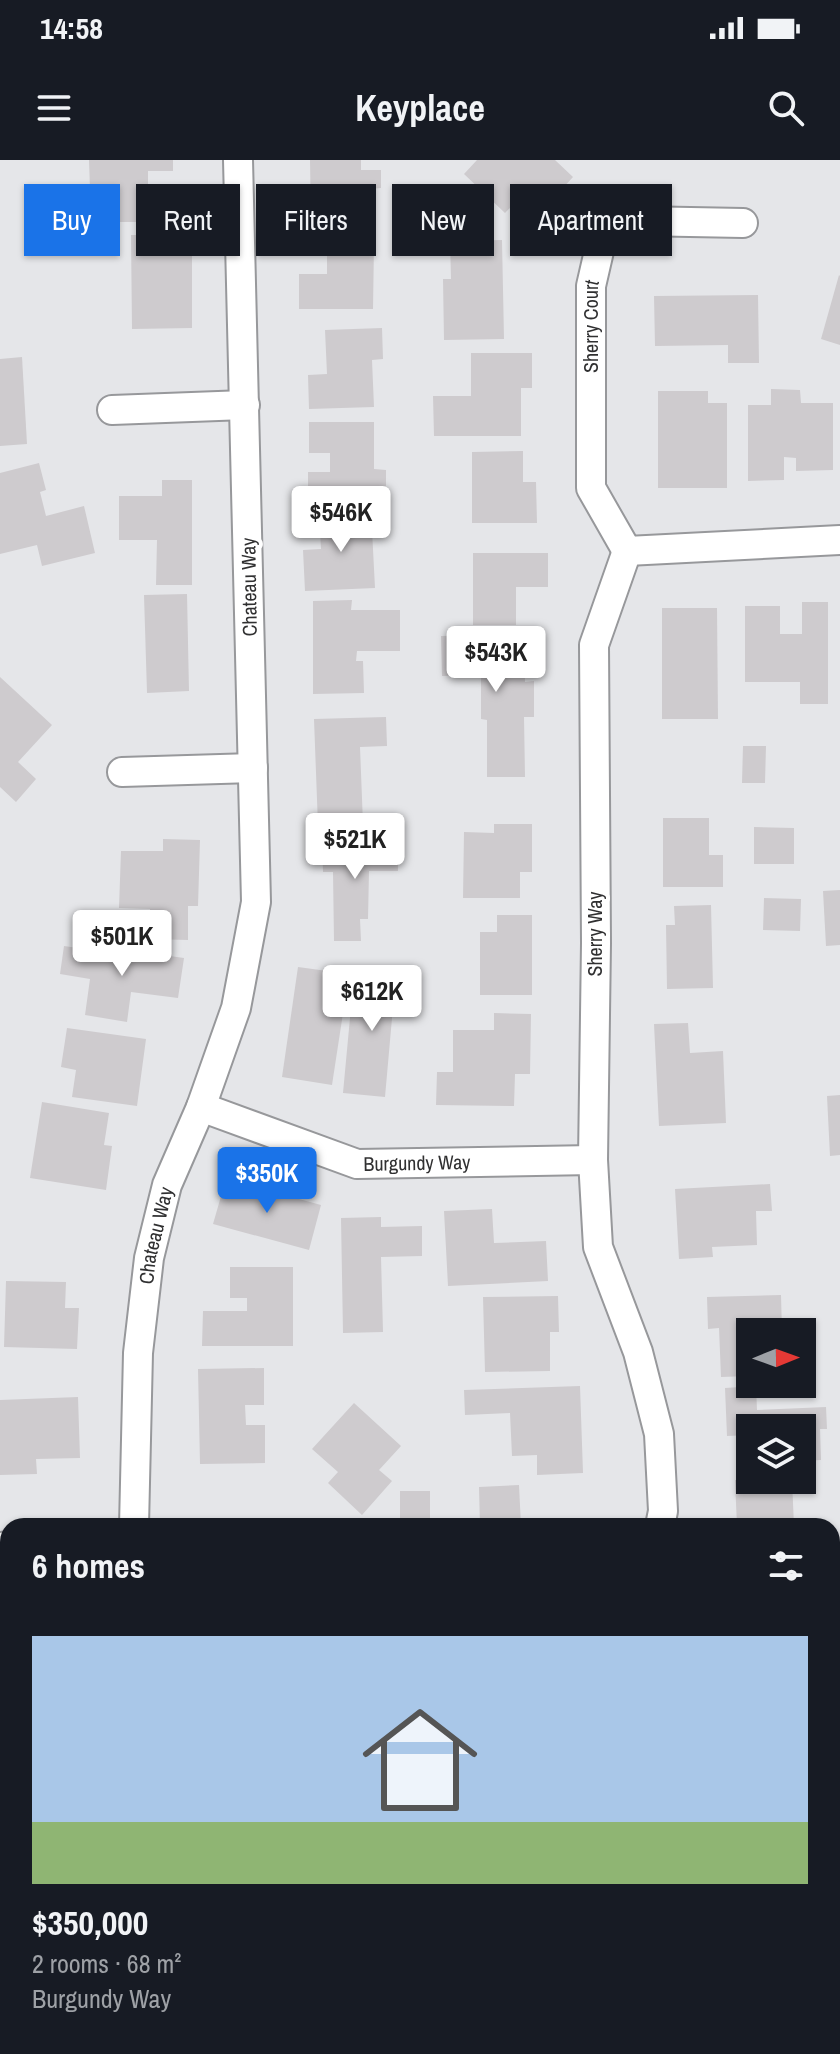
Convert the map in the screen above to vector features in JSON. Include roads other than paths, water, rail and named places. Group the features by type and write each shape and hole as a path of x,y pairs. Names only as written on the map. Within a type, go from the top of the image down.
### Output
{"street":[{"name":"Chateau Way","path":"134,1518 138,1353 149,1258 167,1185 201,1107 236,1008 256,902 238,160"},
{"name":"Sherry Court","path":"627,551 591,488 591,286 602,238 637,221 743,223"},
{"path":"112,410 245,405"},
{"path":"627,551 840,540"},
{"name":"Sherry Way","path":"627,551 594,645 596,943 593,1160 598,1247 638,1352 659,1434 662,1518"},
{"path":"122,772 253,768"},
{"name":"Burgundy Way","path":"201,1107 357,1164 593,1160"}]}
